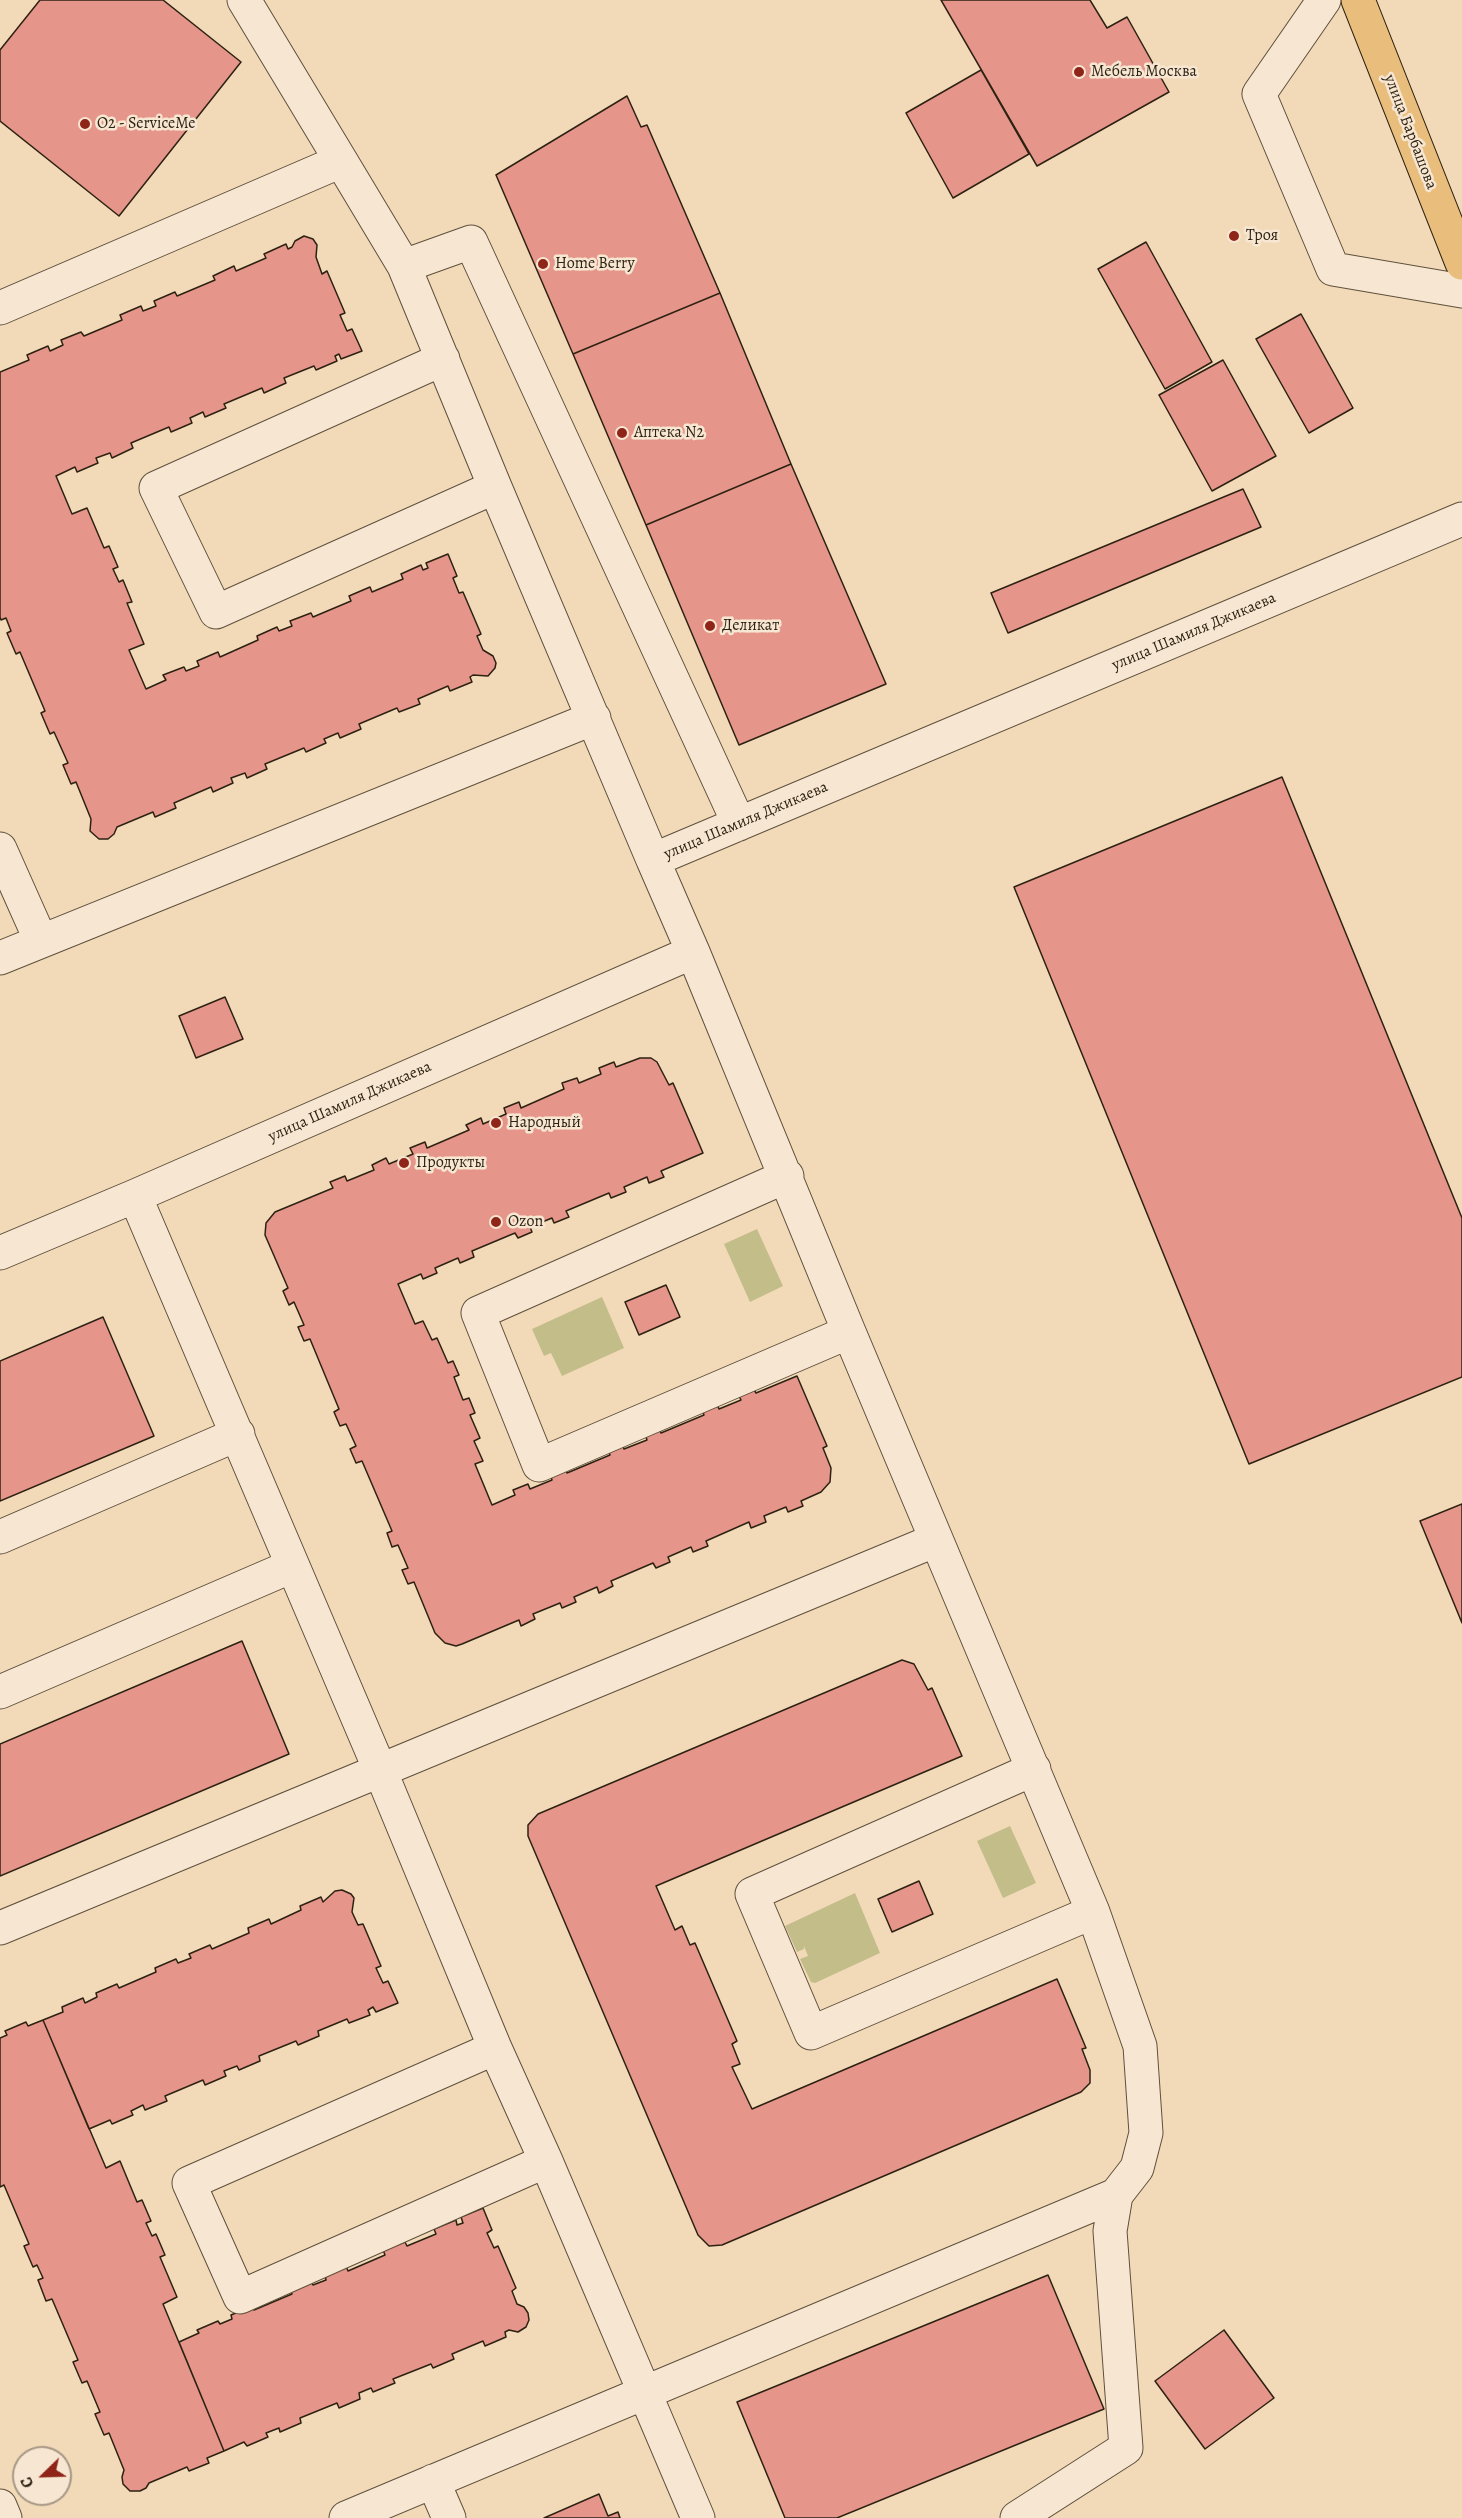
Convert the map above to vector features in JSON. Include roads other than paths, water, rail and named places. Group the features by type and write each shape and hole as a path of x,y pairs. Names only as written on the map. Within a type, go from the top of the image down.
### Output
{"main road":[{"name":"улица Барбашова","path":"1359,0 1462,263"}],"street":[{"path":"244,0 404,266 653,860"},
{"path":"1324,0 1258,94 1333,269 1462,291"},
{"path":"0,308 341,161"},
{"path":"404,266 471,243 739,824"},
{"path":"443,359 156,488 216,612 495,487"},
{"name":"улица Шамиля Джикаева","path":"0,1253 693,952 653,860 1462,519"},
{"path":"0,958 594,718"},
{"path":"0,849 41,940"},
{"path":"693,952 787,1176 849,1332 1093,1912 1140,2046 1146,2133 1137,2168 1116,2195 1110,2231 1126,2448 1017,2518"},
{"path":"787,1176 478,1313 482,1324 539,1465 849,1332"},
{"path":"135,1196 380,1770 495,2048 546,2161 698,2518"},
{"path":"0,1537 238,1434"},
{"path":"0,1928 936,1540"},
{"path":"0,1692 292,1566"},
{"path":"1034,1769 752,1894 811,2033 1093,1912"},
{"path":"495,2048 189,2183 240,2297 546,2161"},
{"path":"346,2518 644,2391 1116,2195"},
{"path":"433,2481 449,2518"},
{"path":"0,2506 5,2518"}],"place":[{"name":"Мебель Москва","path":"1079,72"},
{"name":"О2 - ServiceMe","path":"85,124"},
{"name":"Троя","path":"1234,236"},
{"name":"Home Berry","path":"543,264"},
{"name":"Аптека N2","path":"622,433"},
{"name":"Деликат","path":"710,626"},
{"name":"Народный","path":"496,1123"},
{"name":"Продукты","path":"404,1163"},
{"name":"Ozon","path":"496,1222"}]}
